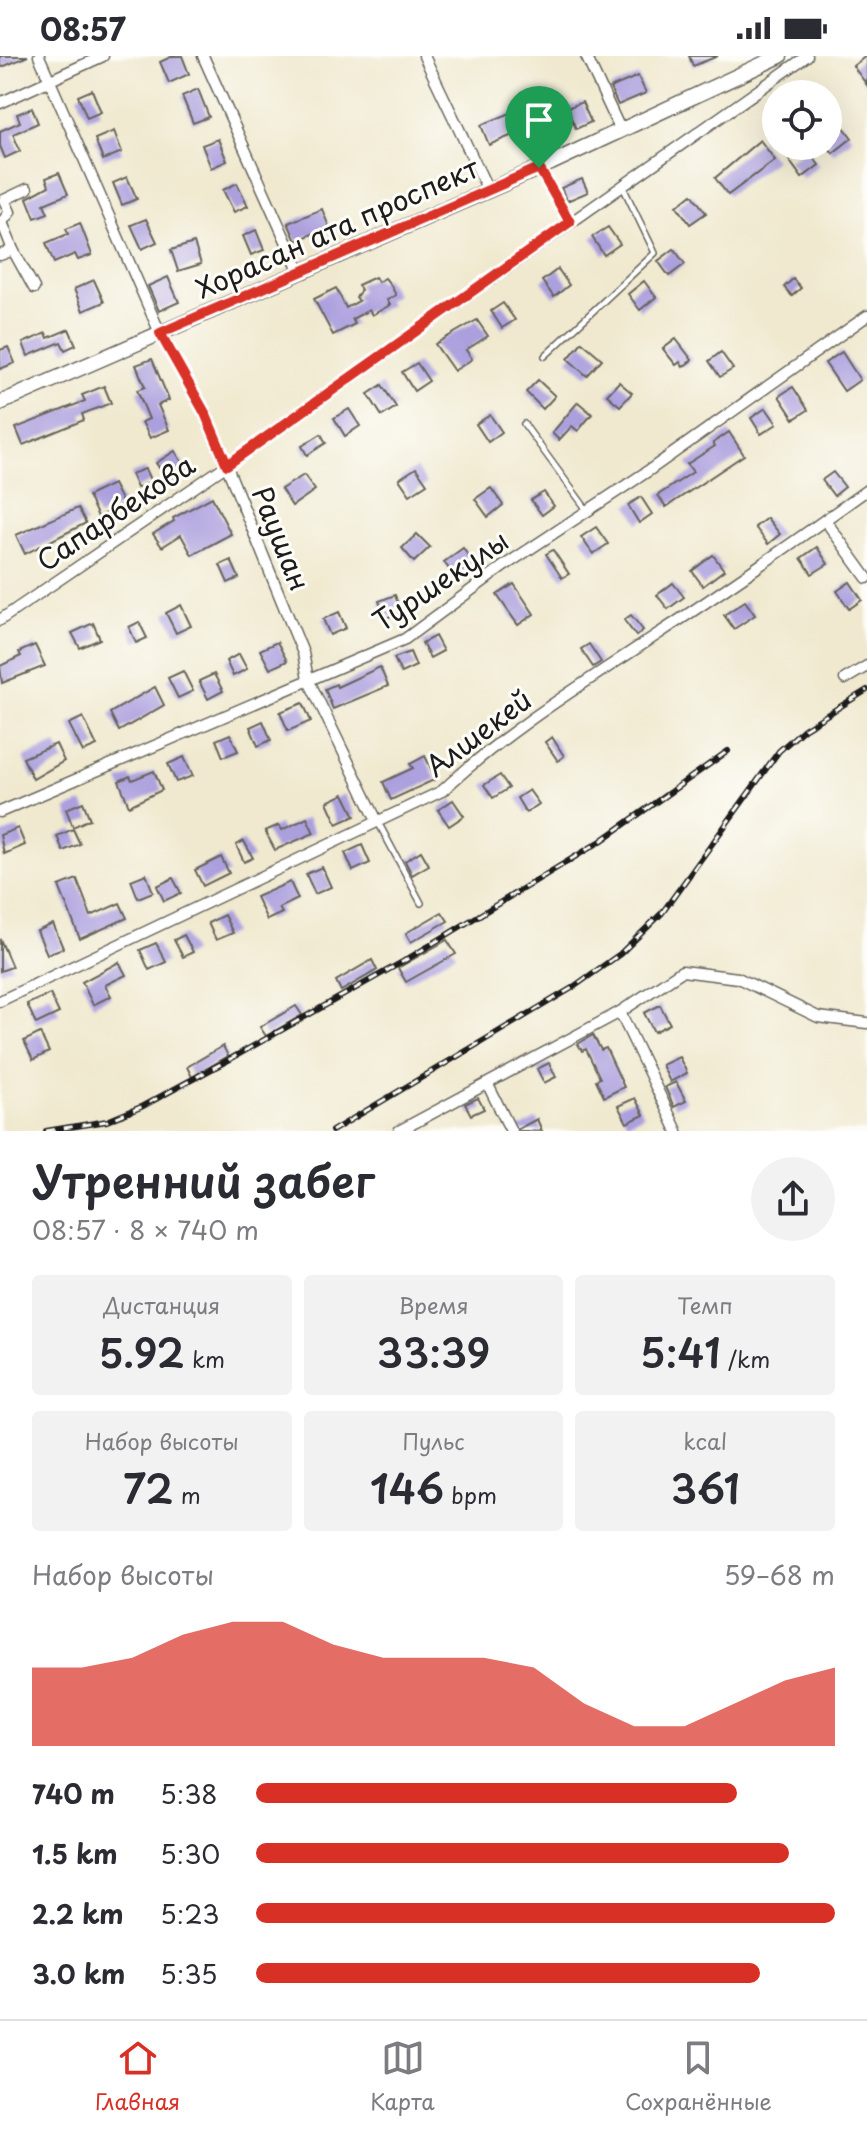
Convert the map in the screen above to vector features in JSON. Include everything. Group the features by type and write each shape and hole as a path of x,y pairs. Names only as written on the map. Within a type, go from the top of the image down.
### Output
{"main road":[{"name":"Хорасан ата проспект","path":"0,403 539,168 780,56"}],"street":[{"name":"Раушан","path":"39,56 160,333 205,413 303,653 308,679 377,821"},
{"path":"0,103 103,56"},
{"path":"203,56 300,272"},
{"path":"424,56 488,190"},
{"path":"586,56 621,131"},
{"name":"Сапарбекова","path":"774,80 807,56"},
{"name":"Сапарбекова","path":"0,620 227,465 762,89"},
{"path":"539,168 570,222"},
{"path":"27,189 4,200 10,212 2,222 34,288"},
{"path":"0,255 13,250"},
{"name":"Туршекулы","path":"0,812 405,639 504,566 867,316"},
{"name":"Алшекей","path":"0,1001 442,791 470,765 588,681 746,576 867,490"},
{"path":"825,520 867,578"},
{"path":"845,679 867,666"},
{"path":"399,1131 620,1012 682,971 738,978 818,1017 867,1023"},
{"path":"620,1012 677,1131"},
{"path":"488,1085 511,1131"}],"lane":[{"path":"764,65 775,70 771,80"},
{"path":"545,356 655,253 622,185"},
{"path":"524,424 588,510"},
{"path":"377,821 421,903"}],"building":[{"path":"0,56 28,56 0,68"},
{"path":"182,56 189,74 169,83 160,62"},
{"path":"689,56 718,56 693,66"},
{"path":"867,56 867,85 853,66"},
{"path":"638,76 646,93 618,105 610,88"},
{"path":"198,89 209,117 193,123 182,96"},
{"path":"92,90 101,112 87,118 78,96"},
{"path":"545,99 553,118 489,145 481,125"},
{"path":"582,102 591,122 576,129 567,108"},
{"path":"32,108 38,123 13,134 20,151 5,158 0,146 0,131 20,122 17,114"},
{"path":"842,125 852,138 842,146"},
{"path":"114,131 122,152 103,160 95,139"},
{"path":"218,139 227,161 211,168 202,145"},
{"path":"760,140 762,160 775,160 728,195 715,178"},
{"path":"789,160 815,160 819,165 802,178"},
{"path":"59,173 68,194 44,204 48,213 35,218 27,198 49,186 46,178"},
{"path":"127,177 137,199 122,205 113,183"},
{"path":"582,179 588,192 567,201 561,188"},
{"path":"237,183 248,206 234,212 223,190"},
{"path":"692,194 706,213 690,224 677,206"},
{"path":"322,209 329,227 296,241 288,223"},
{"path":"146,219 157,242 142,249 131,225"},
{"path":"80,223 92,255 78,260 75,254 54,263 46,243 68,234 66,229"},
{"path":"608,227 620,244 604,255 592,237"},
{"path":"256,230 264,250 251,255 243,236"},
{"path":"194,243 201,264 178,271 171,250"},
{"path":"674,249 685,264 669,276 658,261"},
{"path":"558,269 569,285 554,297 542,281"},
{"path":"168,277 179,302 159,311 148,286"},
{"path":"375,277 378,282 385,278 396,295 387,300 390,305 372,315 369,310 352,319 355,324 333,335 314,299 336,288 346,308 359,301 356,297 361,290 358,285"},
{"path":"793,279 801,288 792,296 784,287"},
{"path":"94,280 104,302 83,311 74,289"},
{"path":"644,281 656,297 640,310 628,294"},
{"path":"503,303 515,320 502,328 491,311"},
{"path":"477,320 488,336 466,350 472,359 454,371 435,344"},
{"path":"69,329 76,345 65,350 61,342 28,356 23,343 46,333 48,338"},
{"path":"676,339 692,360 683,367 680,362 676,365 663,349"},
{"path":"582,342 602,359 587,376 568,359"},
{"path":"8,347 15,363 0,369 0,350"},
{"path":"721,352 733,369 720,377 709,361"},
{"path":"842,352 860,380 844,391 825,363"},
{"path":"152,359 169,400 158,405 169,430 150,438 142,422 149,419 137,390 145,387 136,365"},
{"path":"417,363 429,381 414,391 402,372"},
{"path":"538,380 555,396 543,409 526,392"},
{"path":"619,382 632,393 620,406 607,395"},
{"path":"382,385 396,407 382,416 368,394"},
{"path":"104,386 111,403 82,414 84,420 23,445 16,428 85,401 82,395"},
{"path":"793,387 808,410 794,419 779,396"},
{"path":"578,402 592,414 578,431 572,426 559,440 552,433"},
{"path":"766,408 777,424 761,434 751,418"},
{"path":"349,409 360,426 345,436 334,418"},
{"path":"490,415 502,432 488,442 476,424"},
{"path":"729,432 744,455 666,507 658,495 693,472 687,464 715,446 713,443"},
{"path":"321,434 326,443 307,455 302,446"},
{"path":"175,451 188,472 170,484 156,463"},
{"path":"416,468 427,484 410,495 399,479"},
{"path":"145,469 151,482 137,488 131,474"},
{"path":"833,472 845,487 834,496 822,480"},
{"path":"304,475 315,490 292,506 281,489"},
{"path":"113,484 123,504 98,517 88,496"},
{"path":"491,488 503,505 488,517 475,499"},
{"path":"544,492 554,506 542,515 531,500"},
{"path":"212,497 231,534 192,555 181,535 162,547 153,534 174,521 173,518"},
{"path":"641,497 652,514 639,523 628,505"},
{"path":"78,508 86,523 25,554 16,535"},
{"path":"767,518 780,534 768,544 755,527"},
{"path":"596,527 608,544 593,554 581,537"},
{"path":"417,534 430,547 414,562 402,548"},
{"path":"817,547 828,564 812,574 801,558"},
{"path":"463,548 473,563 454,576 444,562"},
{"path":"553,550 569,574 562,578 546,554"},
{"path":"713,555 724,570 703,586 692,571"},
{"path":"231,560 239,578 228,583 220,565"},
{"path":"850,582 862,600 849,609 837,591"},
{"path":"673,583 684,597 668,609 657,595"},
{"path":"514,584 534,614 518,625 497,595"},
{"path":"395,595 401,613 385,618 379,601"},
{"path":"745,601 755,615 734,629 724,615"},
{"path":"181,605 191,626 176,633 166,613"},
{"path":"339,612 346,628 330,635 323,619"},
{"path":"631,615 643,630 636,636 624,620"},
{"path":"139,622 147,638 136,643 129,627"},
{"path":"93,623 100,639 80,648 72,633"},
{"path":"435,636 443,651 430,658 422,643"},
{"path":"277,642 287,661 270,669 260,650"},
{"path":"589,644 601,662 593,667 581,649"},
{"path":"35,645 45,666 2,683 0,666"},
{"path":"410,652 416,666 401,673 394,658"},
{"path":"239,654 247,669 233,676 226,661"},
{"path":"380,667 388,686 333,709 325,689 336,684 337,687"},
{"path":"183,671 193,691 178,698 168,678"},
{"path":"214,674 223,691 208,699 199,681"},
{"path":"155,687 164,705 119,731 110,713"},
{"path":"303,703 311,721 288,731 280,712"},
{"path":"83,717 97,746 83,752 69,724"},
{"path":"263,721 271,740 258,746 250,727"},
{"path":"230,734 238,751 223,757 216,740"},
{"path":"552,737 564,756 558,761 545,742"},
{"path":"56,744 64,761 33,779 23,758"},
{"path":"425,756 436,779 391,800 383,782 413,768 410,764"},
{"path":"184,757 193,776 176,782 168,764"},
{"path":"154,771 162,790 129,806 119,781 130,776 132,780"},
{"path":"500,775 509,788 493,798 484,785"},
{"path":"529,790 539,804 526,813 517,798"},
{"path":"344,794 355,816 337,824 327,802"},
{"path":"453,800 464,816 449,826 438,810"},
{"path":"83,802 90,819 73,827 66,809"},
{"path":"307,818 314,833 275,850 265,831 279,825 282,830"},
{"path":"18,828 25,845 4,854 0,835"},
{"path":"73,829 80,844 63,851 57,836"},
{"path":"244,841 253,858 244,862 236,845"},
{"path":"362,845 370,863 353,871 345,853"},
{"path":"421,851 429,865 412,875 405,861"},
{"path":"221,857 229,873 203,886 195,870"},
{"path":"322,867 331,887 315,894 306,874"},
{"path":"146,874 153,892 138,898 131,880"},
{"path":"173,878 181,893 164,901 157,886"},
{"path":"77,879 91,916 120,903 127,918 80,939 59,886"},
{"path":"290,882 298,899 279,908 282,913 267,920 256,897"},
{"path":"442,912 448,921 411,942 406,933"},
{"path":"224,915 233,933 216,940 208,923"},
{"path":"53,924 63,948 47,954 37,931"},
{"path":"184,935 193,952 183,957 174,940"},
{"path":"0,939 12,967 0,971"},
{"path":"447,940 456,954 406,982 398,968"},
{"path":"156,943 166,962 149,970 140,950"},
{"path":"372,960 377,970 341,991 336,981"},
{"path":"119,962 126,975 105,985 111,996 93,1005 82,982"},
{"path":"50,994 59,1013 36,1024 27,1004"},
{"path":"660,1005 670,1024 654,1032 644,1013"},
{"path":"296,1006 302,1015 266,1036 260,1027"},
{"path":"40,1033 49,1052 33,1060 24,1041"},
{"path":"593,1035 601,1050 606,1048 624,1087 604,1097 596,1080 600,1078 586,1049 582,1051 578,1044"},
{"path":"223,1046 228,1056 192,1077 187,1067"},
{"path":"679,1057 687,1073 670,1082 662,1065"},
{"path":"549,1063 556,1077 544,1083 537,1069"},
{"path":"676,1082 686,1101 674,1107 665,1087"},
{"path":"478,1098 484,1109 471,1115 465,1104"},
{"path":"635,1098 644,1115 627,1123 618,1106"},
{"path":"537,1119 542,1131 519,1131 518,1129"}],"railway":[{"path":"332,1131 572,988 620,954 662,913 779,751 804,729 867,690"},
{"path":"46,1131 107,1121 141,1107 232,1058 404,961 601,841 728,751"}],"route":[{"path":"539,168 570,222 227,465 205,413 160,333 539,168"}]}
